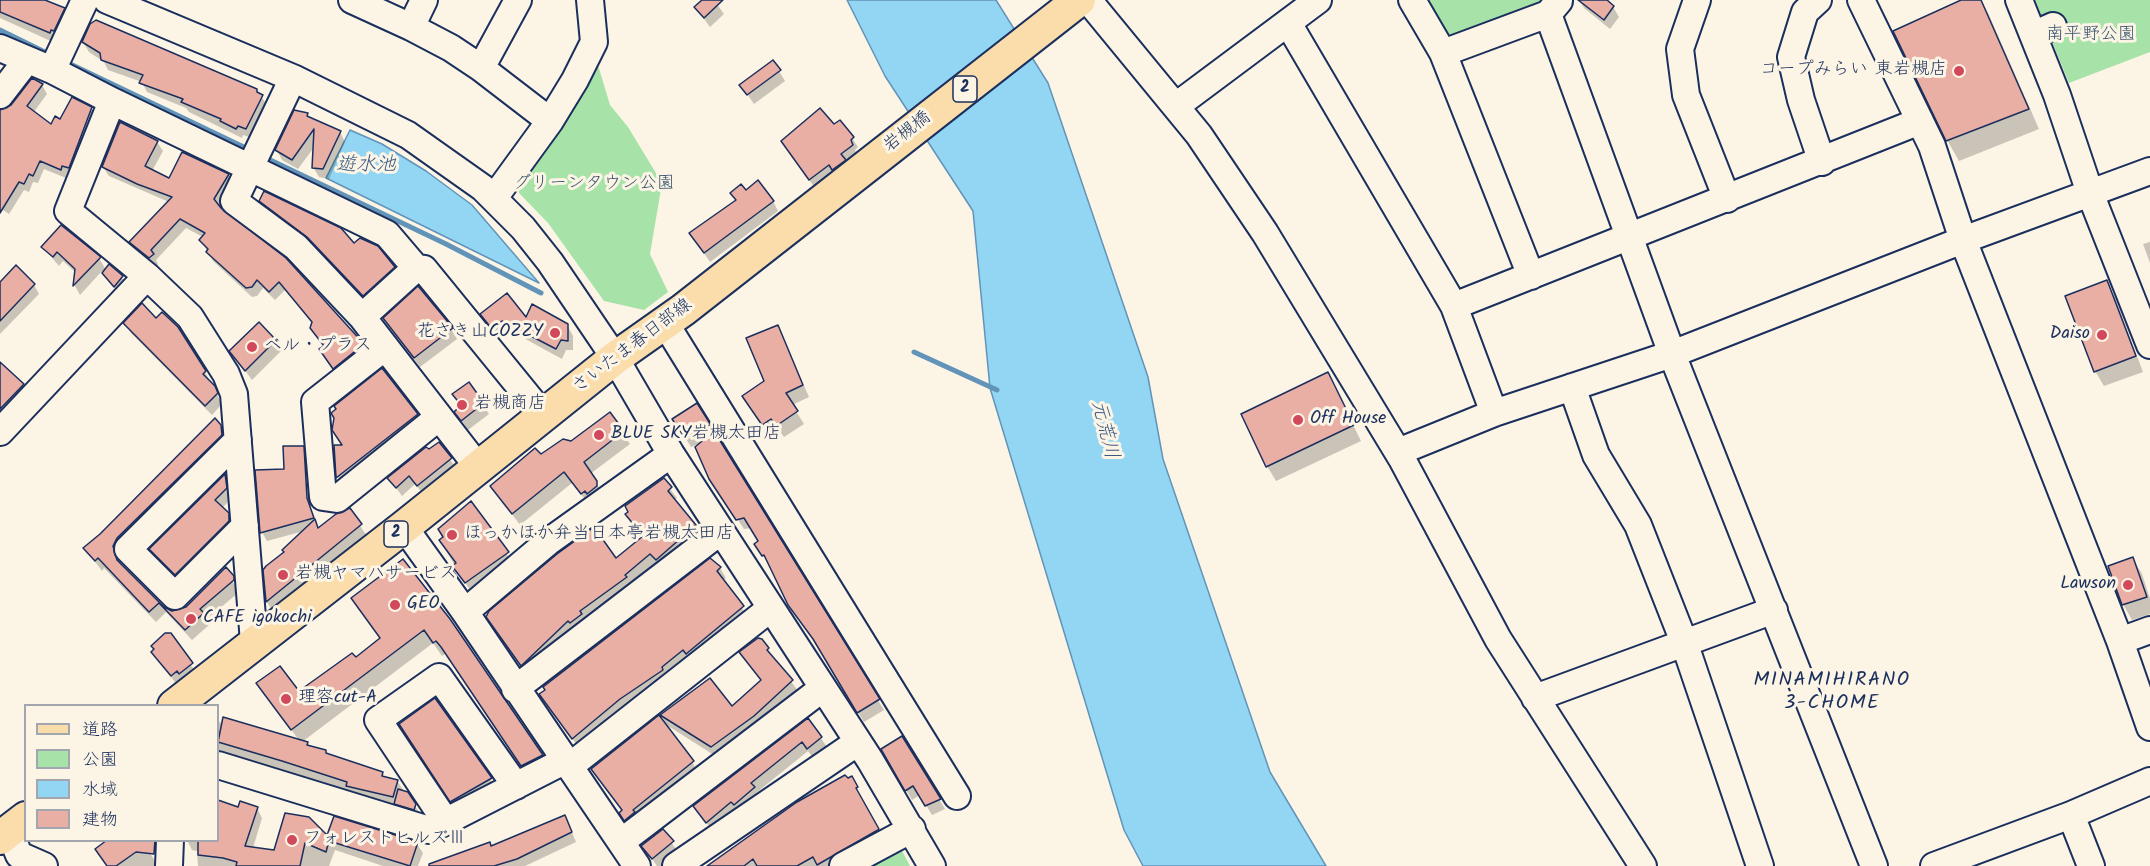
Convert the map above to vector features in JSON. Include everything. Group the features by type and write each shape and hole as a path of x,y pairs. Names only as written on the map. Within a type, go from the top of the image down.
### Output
{"main road":[{"name":"岩槻橋","path":"865,167 1078,4"},
{"name":"さいたま春日部線","path":"176,704 404,527 615,358 665,323 865,167"}],"street":[{"path":"56,62 85,0"},
{"path":"107,0 293,78 408,135 494,198 523,228 550,262 615,358 671,454 858,742 932,866"},
{"path":"352,0 411,27 481,68 550,122"},
{"path":"411,27 424,0"},
{"path":"481,68 518,0"},
{"path":"494,198 550,122 594,42 590,0"},
{"path":"1176,106 1318,0"},
{"path":"1412,0 1443,53 1531,276"},
{"path":"1697,0 1680,49 1686,95 1726,199"},
{"path":"1818,0 1805,12 1791,57 1801,100 1822,162"},
{"path":"1861,0 1932,146 1963,240 2120,641 2150,727"},
{"path":"2019,0 2043,31 2057,95 2090,193 2150,345"},
{"path":"1078,4 1176,106 1199,135 1265,233 1398,452 1497,639 1643,866"},
{"path":"1443,53 1554,7 1628,238 1874,866"},
{"path":"1288,23 1454,306 1494,413"},
{"path":"0,48 112,101 255,158 387,234 416,268 424,269 543,415"},
{"path":"0,95 27,60"},
{"path":"293,78 234,201 296,247 362,317 478,467"},
{"path":"112,101 68,211 147,276 190,317 215,355 234,394 254,642"},
{"path":"1454,306 1822,162 1920,121"},
{"path":"1398,452 1494,413 1672,354 1963,240 2150,171"},
{"path":"362,317 416,268"},
{"path":"0,432 147,276"},
{"path":"665,323 957,796"},
{"path":"385,347 315,402 323,497 337,499 439,417"},
{"path":"1572,387 1596,455 1638,525 1684,642 1760,866"},
{"path":"238,440 128,549 175,596 245,526"},
{"path":"465,612 548,542 671,454"},
{"path":"404,527 465,612 637,866"},
{"path":"515,689 721,531"},
{"path":"219,765 429,830 516,786 568,763 771,608"},
{"path":"1535,698 1774,610"},
{"path":"2120,641 2150,630"},
{"path":"446,822 378,720 439,677 516,786"},
{"path":"621,842 823,688"},
{"path":"676,866 858,742"},
{"path":"1934,866 1977,859 2150,781"},
{"path":"2071,815 2091,866"},
{"path":"12,829 19,855 44,866"},
{"path":"843,866 912,829"},
{"path":"169,866 170,842"}],"green space":[{"path":"1422,0 1544,0 1537,8 1454,37 1443,33"},
{"name":"南平野公園","path":"2035,0 2150,0 2150,52 2069,83"},
{"name":"グリーンタウン公園","path":"595,55 610,105 628,127 662,183 650,254 668,292 644,310 604,301 548,223 519,193 518,178"},
{"path":"899,845 910,866 865,866"}],"water":[{"name":"元荒川","path":"847,0 996,0 1048,83 1148,377 1163,459 1270,772 1326,866 1143,866 1124,830 990,388 973,211 885,76"},
{"name":"遊水池","path":"350,130 382,144 426,171 472,205 539,283 326,178"}],"building":[{"path":"0,0 45,0 65,8 54,31 51,30 50,33 0,12"},
{"path":"702,0 723,0 704,18 694,7"},
{"path":"1578,0 1607,0 1614,6 1604,20"},
{"name":"コープみらい 東岩槻店","path":"1961,0 1981,0 2029,109 1946,141 1893,31"},
{"path":"96,20 257,89 257,92 263,95 246,129 238,126 236,129 220,121 221,119 181,102 183,99 139,83 143,75 101,60 100,53 82,42 90,24"},
{"path":"773,60 781,70 747,95 739,85"},
{"path":"32,78 43,84 27,106 51,124 55,116 60,119 72,97 92,107 69,168 62,166 61,170 40,161 33,176 29,174 24,184 19,182 0,213 0,110 11,105"},
{"path":"820,108 834,124 840,120 854,137 851,140 853,145 841,154 846,160 832,170 829,165 809,180 781,141"},
{"path":"294,110 308,113 307,116 341,131 323,169 312,168 314,129 292,160 275,150"},
{"path":"120,122 158,141 145,166 169,178 182,152 229,174 214,199 221,208 286,258 364,344 333,369 319,349 324,346 310,328 312,322 279,282 269,292 257,280 252,287 246,288 206,252 208,249 199,240 205,233 180,219 151,250 154,254 149,258 129,242 172,197 137,184 102,167"},
{"path":"758,180 774,201 704,253 689,233 736,200 730,193 741,184 746,190"},
{"path":"264,191 341,228 354,243 360,238 378,246 395,267 363,296 307,237 259,201"},
{"path":"61,225 101,257 73,286 75,269 57,252 53,257 41,247"},
{"path":"109,264 123,276 114,287 102,273"},
{"path":"16,265 35,284 0,321 0,282"},
{"path":"2107,280 2136,356 2094,372 2065,296"},
{"path":"418,286 453,328 414,358 383,318"},
{"path":"507,293 526,317 532,304 568,324 568,341 561,340 556,349 502,321 492,329 480,314"},
{"path":"142,303 156,318 162,312 178,327 206,371 203,374 215,386 218,393 205,406 123,323"},
{"name":"ベル・プラス","path":"259,322 276,340 245,371 229,351"},
{"path":"778,325 803,385 786,393 798,411 776,426 771,419 762,425 742,396 764,381 746,338"},
{"path":"0,362 24,384 0,409"},
{"path":"382,368 418,414 336,478 334,445 342,445 332,430 334,418 331,413 336,409 334,406"},
{"path":"1328,372 1354,425 1266,467 1241,414"},
{"path":"469,382 484,403 461,421 454,412 461,405 452,394"},
{"path":"697,403 711,425 685,438 672,419"},
{"path":"610,412 624,431 584,462 597,481 597,486 587,494 585,491 581,494 564,472 512,514 490,486 535,448 541,454 563,439 571,441"},
{"path":"215,418 221,425 222,435 117,538 113,546 117,560 164,607 172,611 186,607 226,567 234,576 234,580 200,609 204,613 185,630 159,603 149,612 98,558 95,561 83,548 100,534"},
{"path":"714,431 880,699 857,713 813,639 788,605 764,555 762,556 754,544 758,541 744,518 736,520 709,479 695,447"},
{"path":"439,442 452,458 417,486 409,476 396,488 387,478 426,447 429,449"},
{"path":"283,446 304,446 307,498 314,518 260,533 255,470 284,469"},
{"path":"225,474 227,488 215,500 229,513 229,521 175,575 149,549"},
{"path":"664,478 672,487 668,491 696,525 656,560 650,554 625,575 627,577 580,611 582,614 570,623 568,621 521,666 486,617 489,611 557,554 594,527 616,558 643,536 625,514 628,512 625,506"},
{"path":"471,501 509,552 465,583 452,566 456,563 439,540 443,537 438,529"},
{"path":"350,508 362,524 266,602 263,570 266,566 284,552 282,550 315,519 318,528 336,514"},
{"path":"2133,557 2147,597 2122,605 2108,566"},
{"path":"710,558 721,567 717,571 744,606 686,654 683,650 662,667 663,670 620,699 572,739 539,694 545,690 543,687"},
{"path":"403,559 450,619 543,755 521,766 441,647 436,641 433,643 424,630 291,730 256,683 280,666 299,691 352,653 356,657 380,638 351,598"},
{"path":"165,633 171,633 193,663 179,674 177,671 171,676 151,652 154,649 151,646"},
{"path":"758,638 762,639 769,648 767,650 793,680 754,716 711,747 660,715 710,678 732,706 761,680 739,652"},
{"path":"435,698 492,778 450,802 399,724"},
{"path":"659,715 694,761 633,810 635,812 624,821 619,813 622,810 591,769"},
{"path":"223,717 308,742 307,745 326,750 326,753 383,772 382,776 398,780 393,797 346,786 347,782 219,742"},
{"path":"808,718 822,737 807,749 802,742 751,783 755,787 734,805 731,802 706,823 693,806"},
{"path":"902,736 941,799 925,806 913,786 905,791 881,749"},
{"path":"845,775 848,778 852,776 858,787 856,788 879,829 876,831 817,865 813,857 797,866 757,866 753,859 744,866 707,866 797,802"},
{"path":"398,789 408,792 416,804 414,810 394,804"},
{"path":"219,800 238,807 240,801 258,807 245,846 274,850 285,813 309,817 327,835 334,816 418,842 410,866 329,841 326,852 305,843 300,866 236,866 237,862 198,855 198,842 219,842"},
{"path":"565,815 572,832 517,859 494,866 429,866 429,864 490,842 491,846"},
{"path":"663,829 674,841 652,859 641,846"},
{"path":"104,842 155,842 154,854 136,852 116,866 107,866 95,849"}],"waterway":[{"path":"0,30 53,56"},
{"path":"64,61 250,150"},
{"path":"264,157 446,244 541,293"},
{"path":"914,352 997,390"}],"place":[{"name":"コープみらい 東岩槻店","path":"1959,71"},
{"name":"花さき山COZZY","path":"555,333"},
{"name":"Daiso","path":"2102,335"},
{"name":"ベル・プラス","path":"252,347"},
{"name":"岩槻商店","path":"462,405"},
{"name":"Off House","path":"1298,420"},
{"name":"BLUE SKY岩槻太田店","path":"599,435"},
{"name":"ほっかほか弁当日本亭岩槻太田店","path":"452,535"},
{"name":"岩槻ヤマハサービス","path":"283,575"},
{"name":"Lawson","path":"2128,585"},
{"name":"GEO","path":"395,605"},
{"name":"CAFE igokochi","path":"191,619"},
{"name":"理容cut-A","path":"286,699"},
{"name":"フォレストヒルズⅢ","path":"292,840"}],"district":[{"name":"MINAMIHIRANO 3-CHOME","path":"1832,694"}]}
